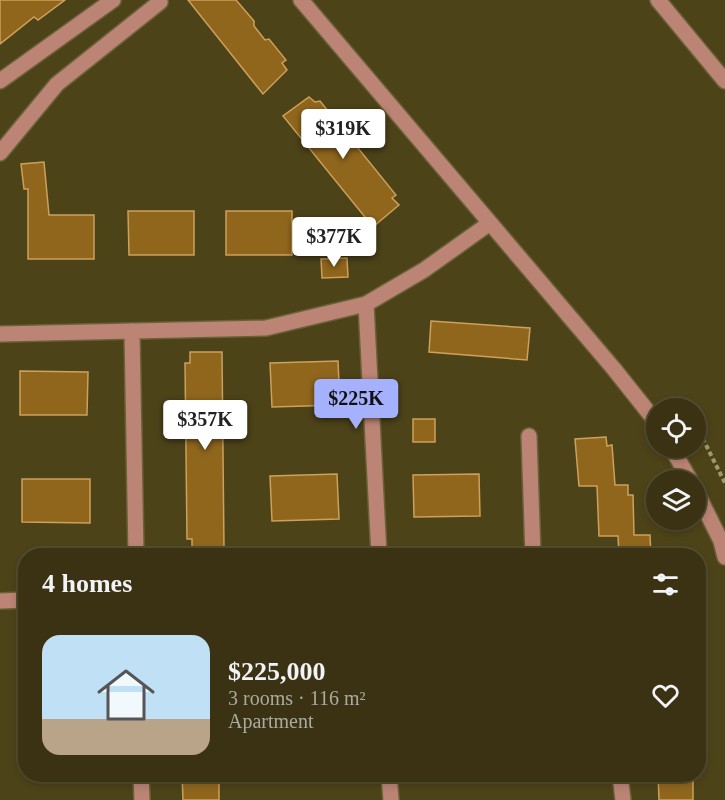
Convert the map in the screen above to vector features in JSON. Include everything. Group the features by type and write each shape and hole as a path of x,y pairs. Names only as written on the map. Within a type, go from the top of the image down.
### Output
{"street":[{"path":"0,81 112,0"},
{"path":"0,153 57,84 160,2 159,0"},
{"path":"301,0 646,410"},
{"path":"658,0 725,81"},
{"path":"0,334 266,328 366,304 424,270 490,223"},
{"path":"366,304 379,548"},
{"path":"132,331 136,548"},
{"path":"529,436 532,548"},
{"path":"706,511 721,541 725,557"},
{"path":"0,601 18,600"},
{"path":"141,782 142,800"},
{"path":"390,782 391,800"},
{"path":"621,782 622,800"}],"path":[{"path":"706,445 725,483"}],"building":[{"path":"0,0 65,0 38,20 34,17 0,44"},
{"path":"188,0 236,0 254,21 254,26 265,40 269,39 286,60 282,63 287,70 263,94"},
{"path":"309,97 315,102 320,101 396,195 392,198 399,205 373,227 283,116"},
{"path":"44,162 49,215 94,215 94,259 28,259 28,189 24,189 21,164"},
{"path":"128,211 194,211 194,255 129,255"},
{"path":"226,211 292,211 292,255 226,255"},
{"path":"347,258 348,277 322,278 321,259"},
{"path":"431,321 530,328 527,360 429,352"},
{"path":"190,352 222,352 224,548 192,548 192,539 187,539 185,363 190,363"},
{"path":"338,361 340,405 272,407 270,363"},
{"path":"20,371 88,372 87,415 20,415"},
{"path":"413,419 435,419 435,442 413,442"},
{"path":"606,437 607,446 612,445 615,485 628,485 628,495 633,495 634,535 650,535 651,548 619,548 618,536 599,536 597,486 579,486 575,439"},
{"path":"337,474 339,519 272,521 270,476"},
{"path":"479,474 480,516 414,517 413,475"},
{"path":"22,479 90,479 90,523 22,522"},
{"path":"182,782 219,782 219,800 183,800"},
{"path":"658,782 693,782 693,800 659,800"}]}
